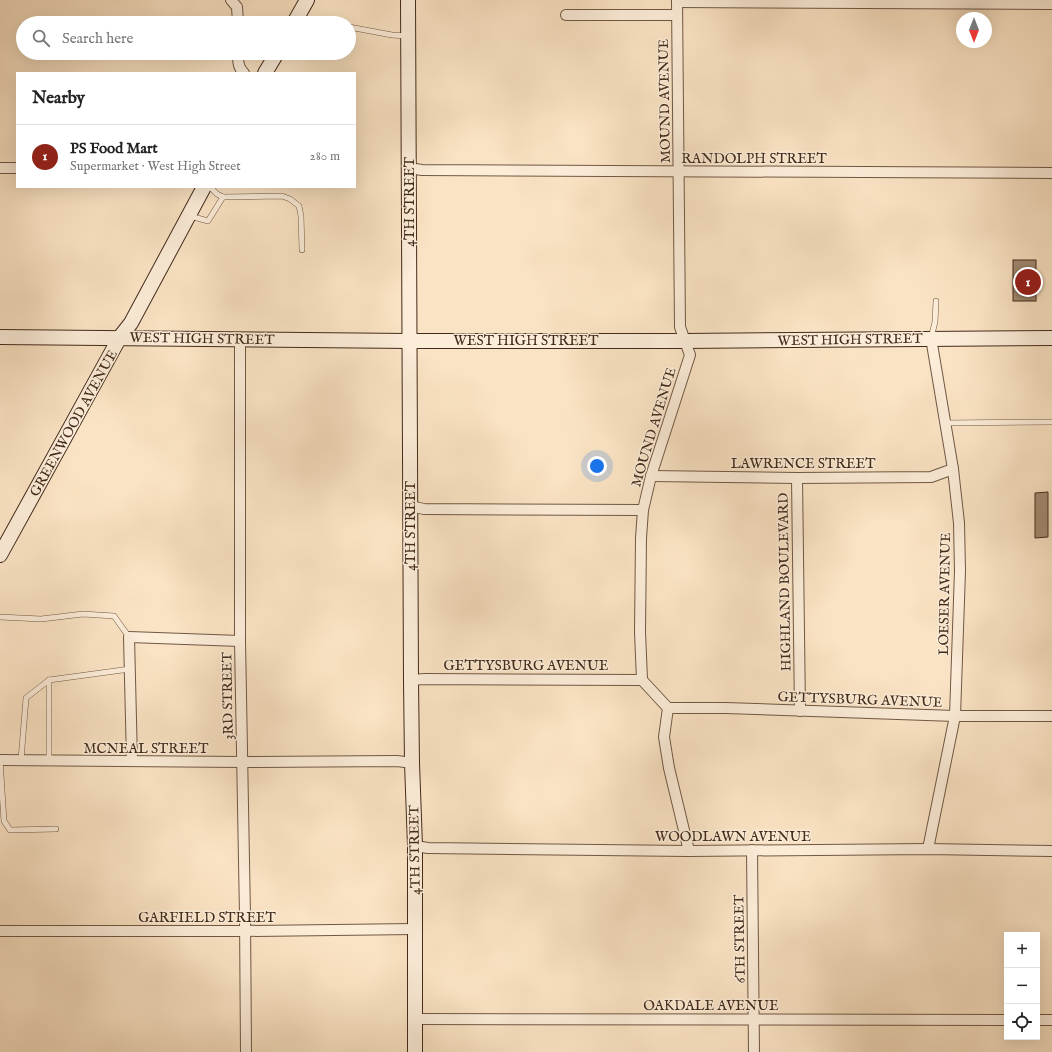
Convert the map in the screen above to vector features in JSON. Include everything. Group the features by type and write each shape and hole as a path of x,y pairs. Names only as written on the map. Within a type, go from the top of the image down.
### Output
{"street":[{"path":"231,0 237,7 238,16"},
{"path":"298,16 307,0"},
{"name":"4TH STREET","path":"408,0 411,680 415,846 415,1052"},
{"path":"677,1 1052,4"},
{"name":"MOUND AVENUE","path":"642,680 640,632 640,553 643,510 651,476 690,355 680,327 677,1"},
{"path":"566,15 676,14"},
{"path":"238,60 240,70 243,72"},
{"path":"266,72 273,60"},
{"path":"0,168 16,168"},
{"name":"RANDOLPH STREET","path":"409,168 422,170 679,172 1052,173"},
{"name":"GREENWOOD AVENUE","path":"2,546 120,337 131,323 203,188"},
{"name":"WEST HIGH STREET","path":"0,337 409,341 684,341 1052,338"},
{"name":"LOESER AVENUE","path":"928,849 955,716 959,579 959,530 953,469 931,338"},
{"name":"3RD STREET","path":"240,339 240,641 246,1052"},
{"name":"LAWRENCE STREET","path":"651,476 797,478 931,476 953,469"},
{"name":"HIGHLAND BOULEVARD","path":"797,478 800,711"},
{"path":"410,506 424,509 643,510"},
{"path":"132,761 129,637 240,641"},
{"name":"GETTYSBURG AVENUE","path":"411,680 642,680"},
{"path":"642,680 668,708 664,737 671,775 689,851"},
{"name":"GETTYSBURG AVENUE","path":"668,708 725,708 955,716 1052,716"},
{"name":"MCNEAL STREET","path":"0,760 242,762 397,761 412,763"},
{"name":"WOODLAWN AVENUE","path":"415,846 428,848 689,851 928,849 1052,851"},
{"name":"6TH STREET","path":"752,850 754,1052"},
{"name":"GARFIELD STREET","path":"0,930 245,931 414,929"},
{"name":"OAKDALE AVENUE","path":"415,1019 1004,1020"},
{"path":"1040,1020 1052,1020"}],"lane":[{"path":"356,28 392,35 407,36"},
{"path":"211,188 217,194 223,196 282,196 290,199 300,206 302,250"},
{"path":"189,216 208,221 223,196"},
{"path":"931,338 935,322 936,302"},
{"path":"945,423 1052,422"},
{"path":"0,617 41,619 83,614 114,616 129,637"},
{"path":"21,760 26,698 49,680 130,669"},
{"path":"49,680 49,761"},
{"path":"0,760 4,821 10,830 56,829"}],"building":[{"path":"1013,260 1036,260 1036,301 1013,301"},
{"path":"1048,492 1048,537 1035,538 1035,493"}],"place":[{"name":"PS Food Mart","path":"1028,282"}]}
